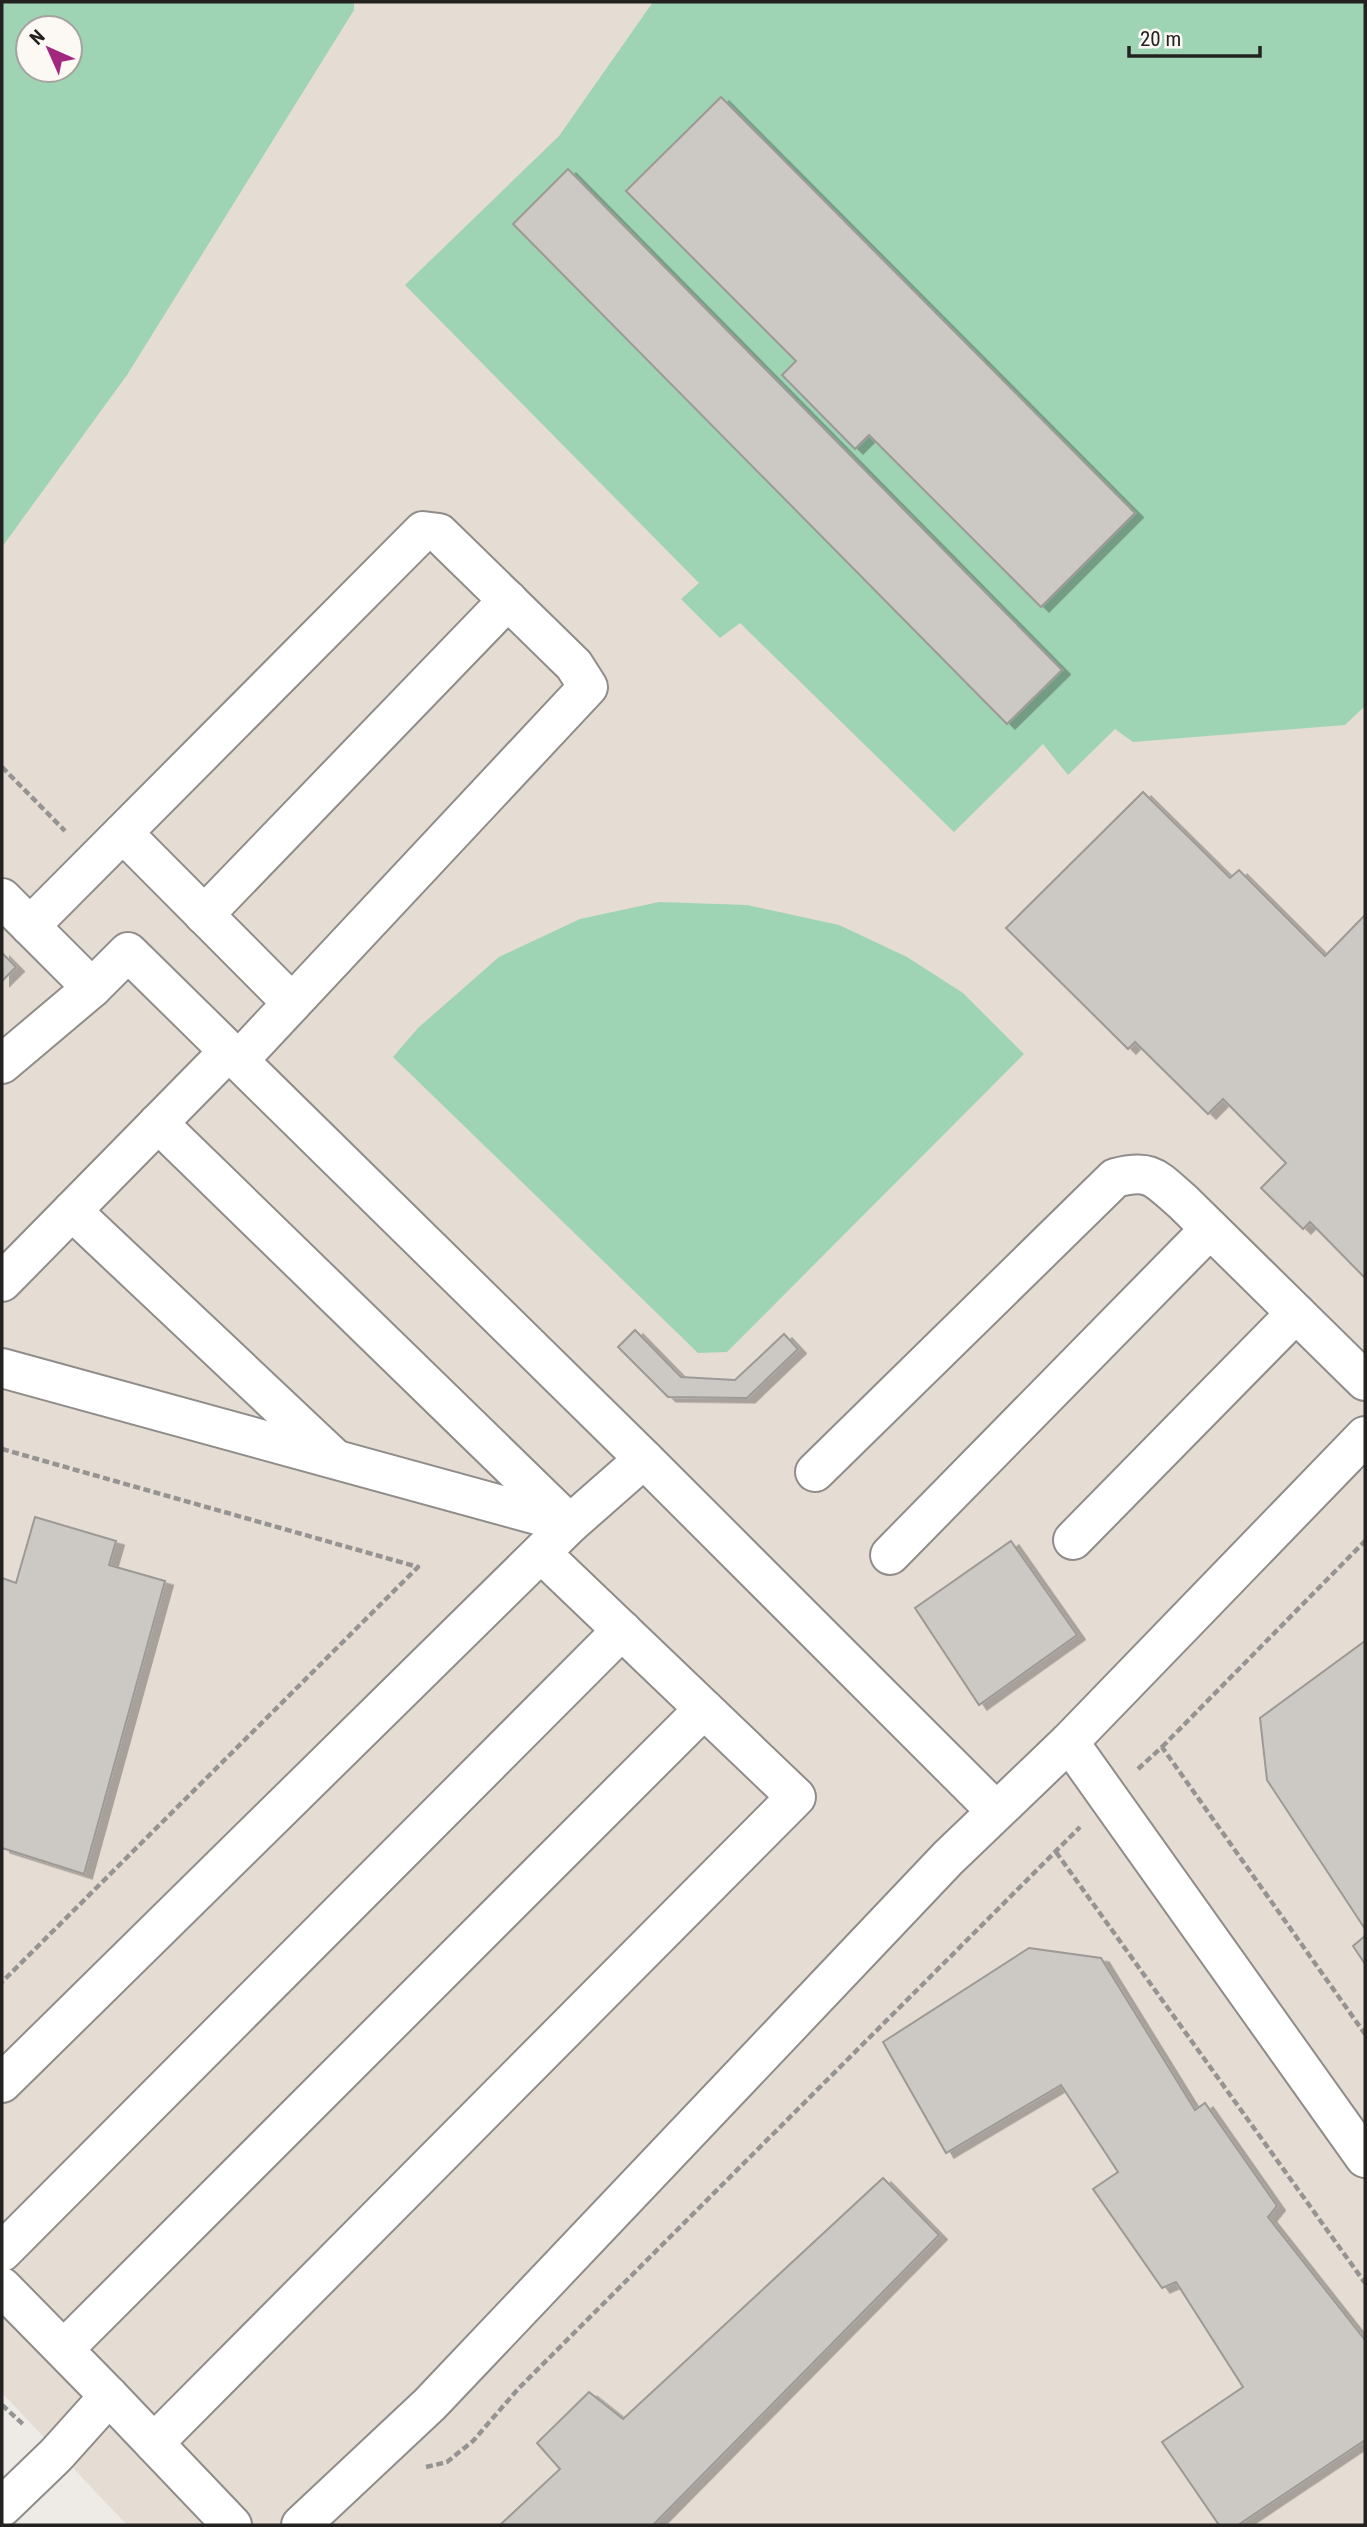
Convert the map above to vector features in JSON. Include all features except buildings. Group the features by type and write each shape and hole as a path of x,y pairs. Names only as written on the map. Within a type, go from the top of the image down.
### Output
{"lane":[{"path":"2,1282 158,1123 292,1003 587,687 574,665 439,533 423,531 30,926"},
{"path":"204,915 508,600"},
{"path":"123,833 292,1003"},
{"path":"2,898 92,988"},
{"path":"2,1064 92,988 128,952 644,1459 996,1811"},
{"path":"158,1123 570,1524"},
{"path":"815,1472 1115,1178 1135,1172 1152,1175 1365,1381"},
{"path":"72,1211 336,1460"},
{"path":"890,1555 1210,1229"},
{"path":"1073,1540 1296,1313"},
{"path":"2,1368 570,1524"},
{"path":"302,2525 430,2404 938,1868 1069,1742 1365,1436"},
{"path":"2,2083 570,1524 644,1459"},
{"path":"154,2443 796,1797 541,1553"},
{"path":"2,2252 622,1630"},
{"path":"64,2348 704,1709"},
{"path":"1069,1742 1365,2158"},
{"path":"2,2287 64,2348 232,2525"},
{"path":"2,2507 56,2455 110,2396"}],"path":[{"path":"2,767 95,861"},
{"path":"2,1449 418,1567 2,1982"},
{"path":"421,2468 447,2462 473,2441 518,2389 1365,1541"},
{"path":"1161,1747 1365,2034"},
{"path":"1056,1852 1365,2283"}],"shaded area":[{"path":"2,2 1365,2 1365,2525 127,2525 2,2393"}],"green space":[{"path":"2,2 354,2 354,10 127,375 2,547"},
{"path":"653,2 1365,2 1365,706 1345,725 1133,742 1115,729 1068,775 1043,744 954,832 740,623 720,638 681,599 699,583 405,285 559,136"},
{"path":"659,902 747,905 839,925 907,957 963,993 1024,1054 727,1352 698,1353 393,1057 418,1028 499,957 580,919"}]}
